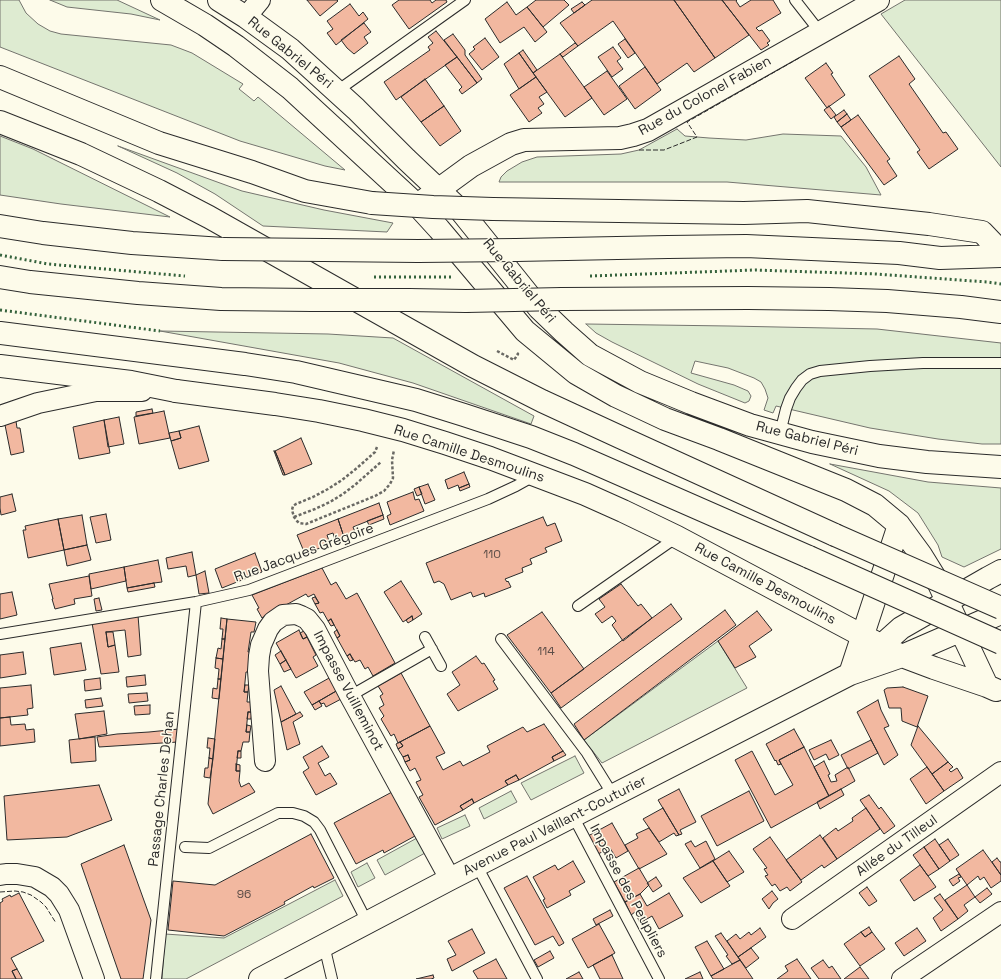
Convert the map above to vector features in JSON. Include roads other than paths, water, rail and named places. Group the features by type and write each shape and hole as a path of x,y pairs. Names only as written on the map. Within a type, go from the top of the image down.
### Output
{"main road":[{"name":"Rue Gabriel Péri","path":"162,0 205,25 236,46 290,88 418,206 440,229 524,331 576,373 616,396 665,419 846,490 875,505 899,525 921,555 939,584 962,631 994,689"},
{"name":"Rue Gabriel Péri","path":"219,0 246,17 290,49 356,109 461,211 539,308 590,355 640,382 692,403 750,425 812,442 879,456 927,462 1001,467"},
{"name":"Rue du Colonel Fabien","path":"418,206 471,166 524,140 620,138 648,130 878,0"},
{"path":"0,77 159,143 252,172 306,191 372,203 492,209 744,213 806,211 929,224 982,232 1001,252"},
{"path":"0,122 81,154 180,202 473,366 542,401 620,438 835,535 1001,608"},
{"path":"0,226 132,243 223,249 418,251 746,246 899,253 940,258 1001,256"},
{"path":"0,277 38,283 138,293 221,299 466,301 733,298 829,299 887,301 1001,312"},
{"path":"0,333 245,364 367,388 416,400 531,437 574,454 1001,643"},
{"path":"0,366 131,382 176,391"},
{"name":"Rue Camille Desmoulins","path":"176,391 275,404 363,420 403,430 490,458 586,494 623,510 902,656"},
{"path":"850,674 872,641 899,525"},
{"path":"872,641 901,628 994,574"},
{"path":"962,631 994,574"},
{"name":"Avenue Paul Vaillant-Couturier","path":"260,979 450,879 850,674 902,656 1001,613"},
{"path":"902,656 994,689"}],"street":[{"path":"246,17 260,0"},
{"name":"Rue Camille Desmoulins","path":"0,416 38,403 96,391 176,391"},
{"name":"Impasse Vuilleminot","path":"266,761 258,671 261,645 273,622 284,615 296,614 311,624 315,630 450,879"},
{"name":"Allée du Tilleul","path":"792,919 1001,772"},
{"path":"0,875 17,874 35,877 52,887 59,894 69,910 94,979"},
{"path":"902,979 998,921"}],"lane":[{"path":"337,91 465,0"},
{"path":"795,0 820,32"},
{"path":"780,433 790,398 802,380 810,374 820,371 870,366 924,363 1001,363"},
{"name":"Rue Jacques Grégoire","path":"0,634 196,602 249,590 488,499 535,475"},
{"path":"578,606 677,538"},
{"name":"Passage Charles Dehan","path":"156,979 196,602"},
{"path":"425,636 441,666"},
{"path":"501,639 587,753 614,795"},
{"path":"350,696 432,650"},
{"path":"185,847 209,848 278,813 293,813 304,816 314,822 320,830 367,922"},
{"name":"Impasse des Peupliers","path":"573,816 659,979"},
{"path":"477,866 537,979"},
{"path":"324,945 332,979"}]}
